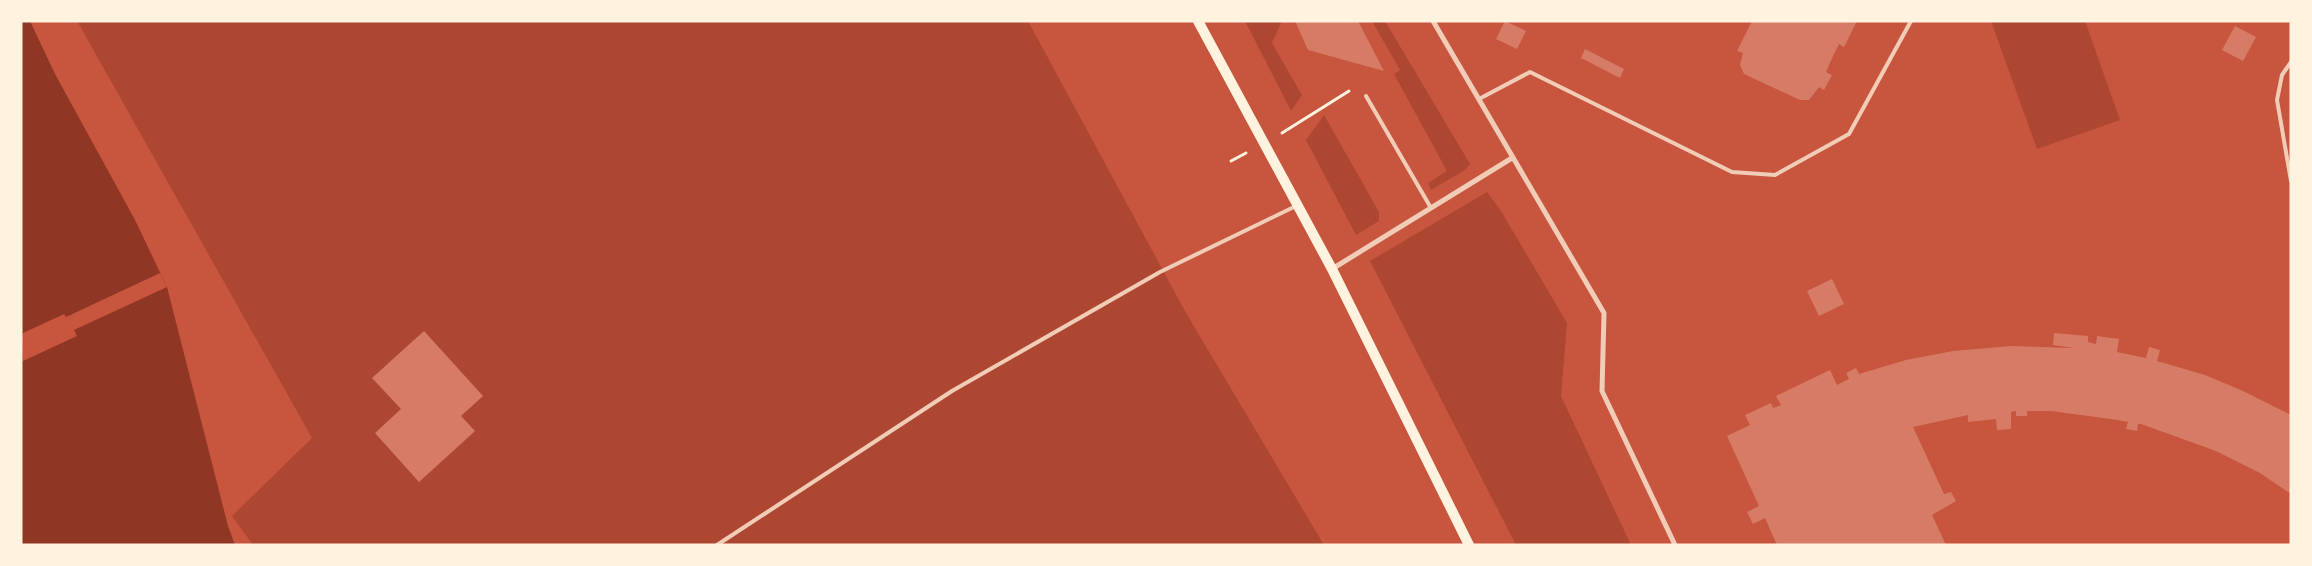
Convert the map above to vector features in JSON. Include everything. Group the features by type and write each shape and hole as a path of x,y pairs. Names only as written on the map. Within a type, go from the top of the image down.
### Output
{"main road":[{"path":"1198,21 1266,143 1332,269 1470,545"}],"street":[{"path":"1433,21 1604,313 1602,391 1675,545"},
{"path":"1332,269 1512,158"}],"lane":[{"path":"1479,99 1530,72 1732,172 1775,175 1850,134 1911,21"},
{"path":"2291,62 2282,75 2277,100 2291,181"},
{"path":"1366,96 1431,208"},
{"path":"717,545 952,391 1160,272 1298,205"}],"path":[{"path":"1231,161 1266,143 1349,90 1366,96"}],"shaded area":[{"path":"21,21 30,21 55,74 135,220 167,287 228,526 235,545 21,545"},
{"path":"77,21 1028,21 1186,313 1324,545 253,545 232,516 312,438"},
{"path":"1245,21 1282,21 1272,43 1302,95 1291,111"},
{"path":"1372,21 1385,21 1470,164 1465,170 1431,190 1428,183 1447,171 1394,74 1400,70"},
{"path":"1991,21 2085,21 2120,120 2037,149"},
{"path":"1324,115 1379,212 1379,221 1356,235 1306,140"},
{"path":"1487,192 1501,211 1567,323 1561,396 1631,545 1516,545 1370,261"}],"pier":[{"path":"160,273 167,287 74,330 77,336 23,361 21,334 64,314 66,317"}],"building":[{"path":"1295,21 1358,21 1384,71 1308,50"},
{"path":"1505,21 1526,31 1517,49 1496,39"},
{"path":"1752,21 1857,21 1844,47 1839,44 1833,56 1826,72 1832,75 1824,90 1819,87 1809,100 1800,100 1744,74 1740,65 1743,53 1737,51"},
{"path":"2235,26 2256,37 2243,61 2222,50"},
{"path":"1585,49 1624,69 1620,78 1581,58"},
{"path":"1832,279 1844,304 1819,316 1807,291"},
{"path":"424,331 483,396 461,416 475,431 419,482 375,433 401,409 372,378"},
{"path":"2054,333 2088,336 2088,342 2096,344 2097,336 2119,339 2117,352 2146,358 2149,347 2160,350 2157,361 2205,375 2243,391 2291,415 2291,494 2260,473 2216,451 2141,424 2138,424 2137,431 2126,429 2128,422 2118,420 2051,411 2027,411 2027,416 2016,416 2016,411 2011,412 2011,429 1997,430 1996,419 1968,422 1968,415 1913,427 1944,494 1951,492 1956,501 1932,515 1946,545 1777,545 1765,518 1753,524 1747,512 1759,506 1727,436 1750,425 1745,415 1771,403 1773,408 1781,405 1776,396 1830,370 1837,385 1849,379 1846,373 1856,368 1859,374 1906,360 1953,351 2012,346 2075,348 2053,345"}]}
